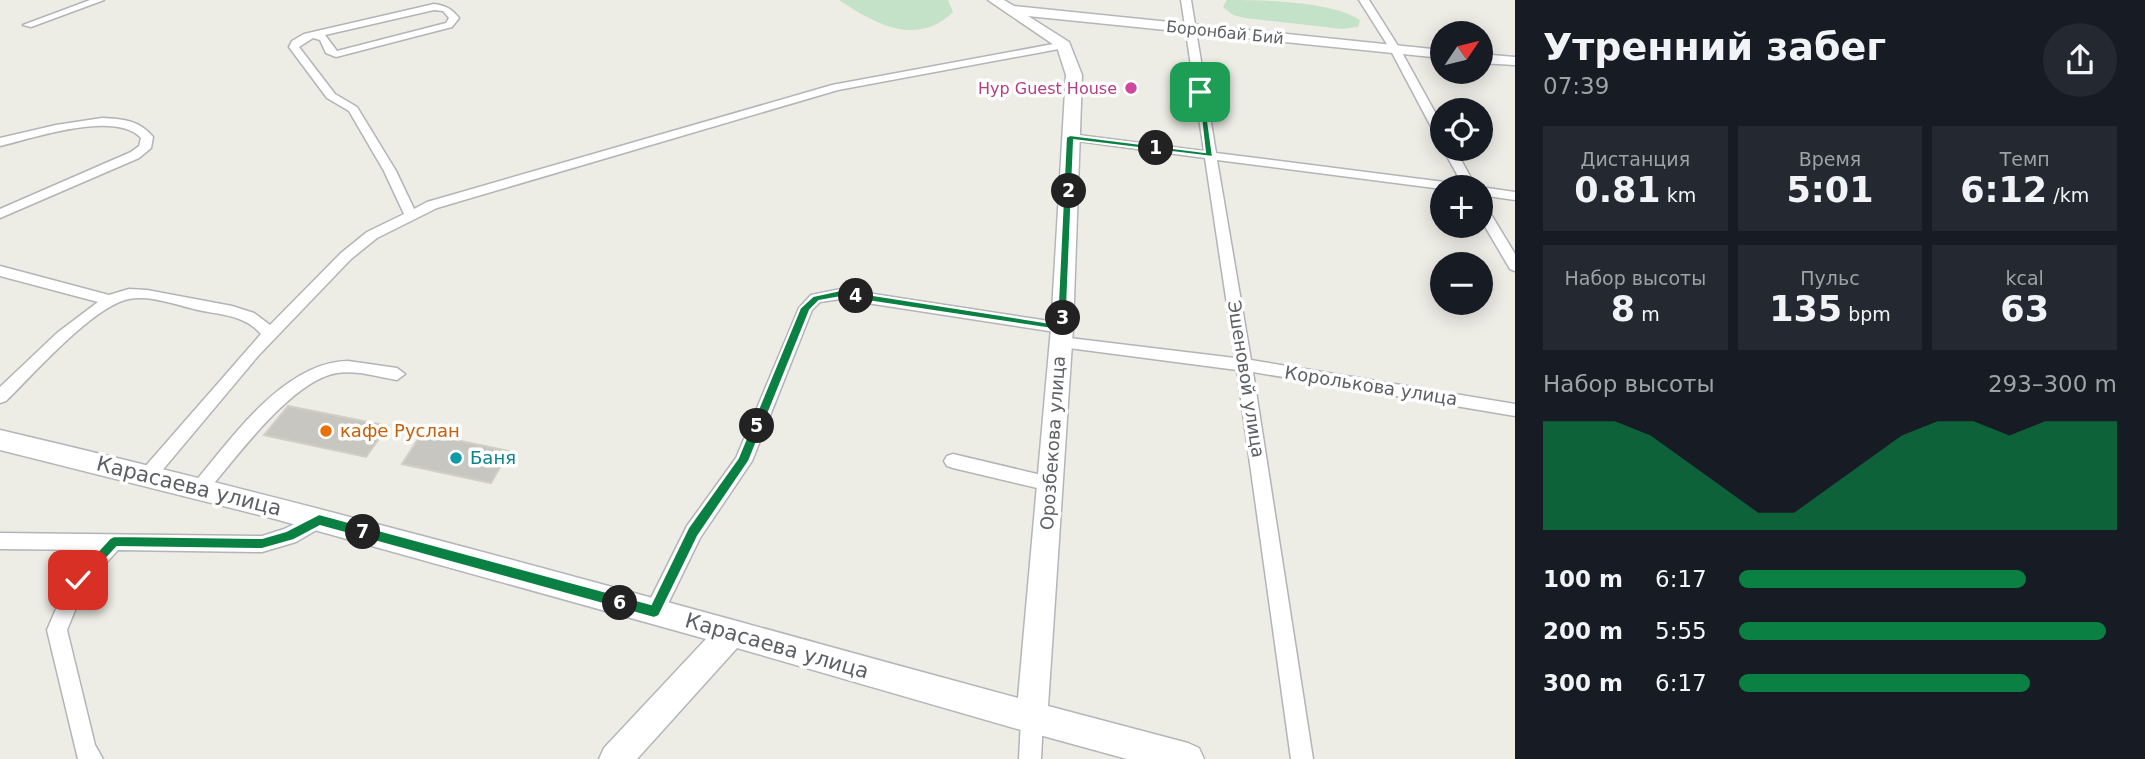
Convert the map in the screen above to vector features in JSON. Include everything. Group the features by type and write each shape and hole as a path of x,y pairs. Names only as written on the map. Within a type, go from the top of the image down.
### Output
{"street":[{"path":"29,25 99,0"},
{"path":"995,0 1064,45"},
{"name":"Эшеновой улица","path":"1186,0 1244,365 1302,759"},
{"path":"1364,0 1395,49 1430,114"},
{"path":"314,36 324,38 330,51 336,54 449,25 454,18 446,9 434,7 301,39 294,47 331,96 353,109 367,129 410,214"},
{"name":"Боронбай Бий","path":"1007,10 1430,53"},
{"path":"149,474 270,335 346,257 372,235 410,214 432,205 836,87 1064,45"},
{"name":"Орозбекова улица","path":"1030,759 1062,335 1074,75 1064,45"},
{"path":"1493,59 1515,61"},
{"path":"0,142 110,120 136,126 147,137 145,148 135,155 0,214"},
{"path":"1070,137 1430,184"},
{"path":"1493,192 1515,195"},
{"path":"1493,228 1515,266"},
{"path":"0,271 108,300 141,294 237,312 255,317 270,335"},
{"name":"Королькова улица","path":"654,612 693,532 743,461 806,308 816,298 841,294 1062,335 1515,410"},
{"path":"0,397 108,300"},
{"path":"200,488 260,418 314,375 333,368 397,374"},
{"name":"Карасаева улица","path":"0,440 149,474 731,633 1032,720 1188,759"},
{"path":"953,461 1050,484"},
{"path":"0,541 262,544 289,536 319,520"},
{"path":"92,759 85,750 57,630 78,580 114,542"},
{"path":"615,759 731,633"}],"green space":[{"path":"839,0 948,0 953,12 939,23 925,29 910,30 895,28 866,17"},
{"path":"1227,0 1315,5 1360,20 1358,27 1342,29 1245,18 1233,15 1223,7"}],"building":[{"name":"кафе Руслан","path":"288,406 388,426 366,457 264,435"},
{"name":"Баня","path":"422,433 509,451 491,483 402,464"}],"place":[{"name":"Нур Guest House","path":"1131,88"},
{"name":"кафе Руслан","path":"326,431"},
{"name":"Баня","path":"456,458"}],"route":[{"path":"78,580 114,542 262,544 289,536 319,520 654,612 693,532 743,461 806,308 816,298 841,294 1062,328 1070,137 1210,156 1200,92"}]}
